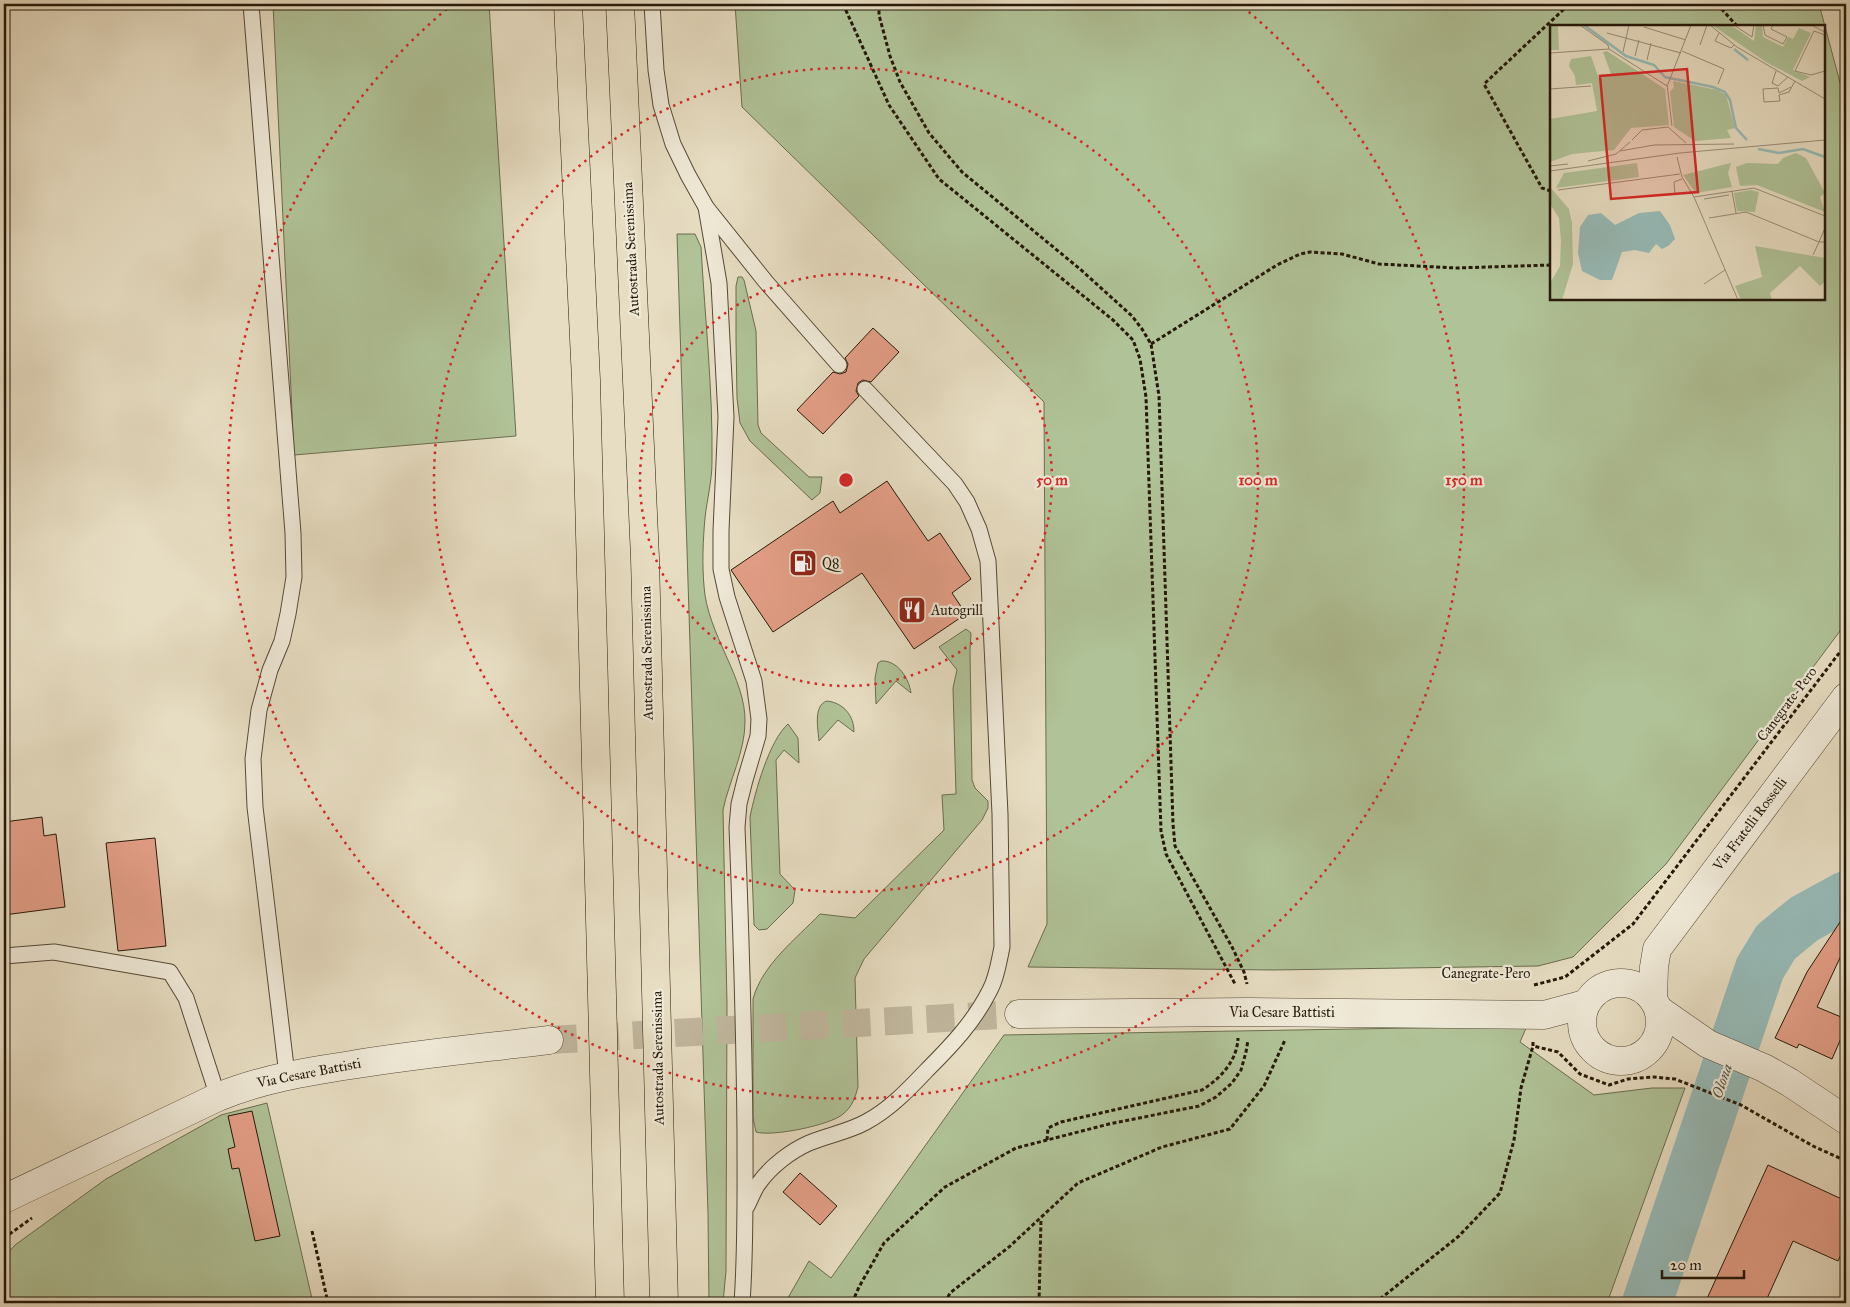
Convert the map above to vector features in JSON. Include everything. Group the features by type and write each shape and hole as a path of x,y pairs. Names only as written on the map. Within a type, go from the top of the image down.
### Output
{"highway":[{"path":"568,4 586,380 610,1303"},
{"name":"Autostrada Serenissima","path":"620,4 645,558 664,1303"}],"street":[{"name":"Via Fratelli Rosselli","path":"1618,983 1638,969 1656,952 1669,932 1846,697"},
{"name":"Via Fratelli Rosselli","path":"1656,952 1656,1004"},
{"path":"1656,1004 1660,1022 1659,1034 1645,1054 1633,1060 1621,1062 1608,1059 1597,1053 1583,1033 1582,1021 1585,1004 1597,991 1618,983 1638,986 1656,1004 1708,1044 1764,1068 1789,1082 1846,1120"},
{"name":"Via Cesare Battisti","path":"1020,1014 1298,1012 1540,1015 1585,1004"},
{"name":"Via Cesare Battisti","path":"1540,1015 1583,1033"},
{"name":"Via Cesare Battisti","path":"4,1199 218,1097 245,1086 288,1075 388,1059 549,1040"},
{"path":"1653,1045 1708,1044"}],"lane":[{"path":"251,4 293,533 294,577 282,641 270,670 259,710 253,759 255,807 288,1075"},
{"path":"652,4 656,70 661,105 673,144 706,206 766,282 839,365"},
{"path":"706,206 719,283 726,417 721,569 727,597 754,681 759,720 758,736 739,804 737,827 743,979 745,1210 742,1303"},
{"path":"745,1210 758,1183 774,1166 809,1143 844,1132 865,1123 881,1113 902,1096 949,1048 972,1021 991,989 1002,947 1000,814 988,561 979,529 967,502 955,484 864,389"},
{"path":"4,956 54,952 170,972 186,998 218,1097"}],"path":[{"path":"844,4 890,105 939,180 1113,320 1133,340 1140,359 1146,396 1162,831 1166,854 1237,988"},
{"path":"879,4 879,15 884,37 900,82 929,133 943,151 962,172 1080,269 1132,316 1151,344 1159,396 1172,804 1175,846 1232,947 1244,972 1247,991"},
{"path":"1550,191 1542,188 1484,84 1564,9 1585,4"},
{"path":"1717,4 1736,25"},
{"path":"1151,344 1277,265 1300,254 1310,252 1342,254 1379,264 1456,268 1550,265"},
{"name":"Canegrate-Pero","path":"1526,985 1536,985 1565,977 1633,924 1846,644"},
{"path":"1226,983 1256,984"},
{"path":"946,1303 950,1293 1009,1247 1078,1183 1162,1147 1230,1129 1264,1086 1298,1012"},
{"path":"1375,1303 1459,1236 1500,1193 1514,1140 1521,1088 1540,1015"},
{"path":"1047,1140 1048,1128 1061,1122 1202,1090 1223,1074 1234,1057 1238,1036"},
{"path":"852,1303 884,1243 945,1187 1016,1148 1109,1124 1198,1106 1216,1096 1232,1083 1241,1070 1248,1037"},
{"path":"1533,1046 1558,1052 1580,1074 1610,1085 1628,1079 1653,1077 1675,1079 1741,1105 1813,1146 1846,1161"},
{"path":"1039,1303 1041,1218"},
{"path":"312,1231 328,1303"}],"green space":[{"path":"273,4 489,4 516,436 294,455"},
{"path":"735,4 1819,4 1825,25 1550,25 1550,300 1825,300 1825,26 1846,105 1846,623 1666,864 1573,957 1538,966 1273,970 1028,967 1047,924 1044,402 742,107"},
{"path":"677,234 695,234 701,247 712,435 712,469 704,535 704,586 712,621 744,705 745,722 740,755 723,810 727,1004 726,1271 723,1303 709,1303 708,1213"},
{"path":"738,277 742,277 744,280 756,331 758,425 761,433 809,477 822,477 820,493 812,500 750,441 740,423 737,398 736,340 736,286"},
{"path":"966,629 971,633 972,780 975,788 988,801 988,808 982,820 864,959 855,978 858,1087 849,1108 836,1118 814,1126 775,1133 756,1132 753,1118 753,999 764,975 781,953 820,914 855,918 944,830 942,795 956,794 953,688 957,670 939,647"},
{"path":"881,661 893,664 902,671 911,693 896,681 876,704 875,678 878,663"},
{"path":"827,701 838,704 847,711 854,726 854,732 838,720 819,741 818,712 823,703"},
{"path":"788,724 798,738 799,763 784,750 776,760 780,874 795,890 793,903 767,929 759,930 754,925 750,817 755,794 769,754 781,732"},
{"path":"1527,1026 1520,1042 1594,1095 1652,1088 1685,1088 1607,1303 785,1303 809,1261 831,1278 1004,1035"},
{"path":"267,1103 313,1303 4,1303 4,1257 15,1245 106,1179 221,1115"}],"building":[{"path":"873,328 899,352 871,382 863,380 858,383 856,391 859,396 823,434 797,410 833,372 840,374 846,372 848,364 845,358"},
{"path":"887,481 928,541 940,533 971,579 952,593 966,614 914,649 862,573 773,632 731,570 833,501 840,513"},
{"path":"42,817 44,836 56,834 65,907 4,915 4,822"},
{"path":"155,838 166,946 118,951 106,843"},
{"path":"1846,913 1846,945 1817,1007 1846,1019 1846,1027 1832,1059 1799,1044 1797,1048 1775,1038 1807,972"},
{"path":"252,1111 280,1236 255,1241 239,1168 232,1169 228,1149 235,1147 228,1116"},
{"path":"1768,1165 1846,1201 1846,1243 1838,1261 1793,1241 1765,1303 1705,1303"},
{"path":"800,1173 837,1206 820,1225 783,1192"}],"waterway":[{"name":"Olona","path":"1647,1303 1760,968 1776,942 1804,919 1846,896"}],"tunnel":[{"path":"549,1040 1019,1014"}],"place":[{"name":"Q8","path":"803,563"},
{"name":"Autogrill","path":"912,610"}]}
